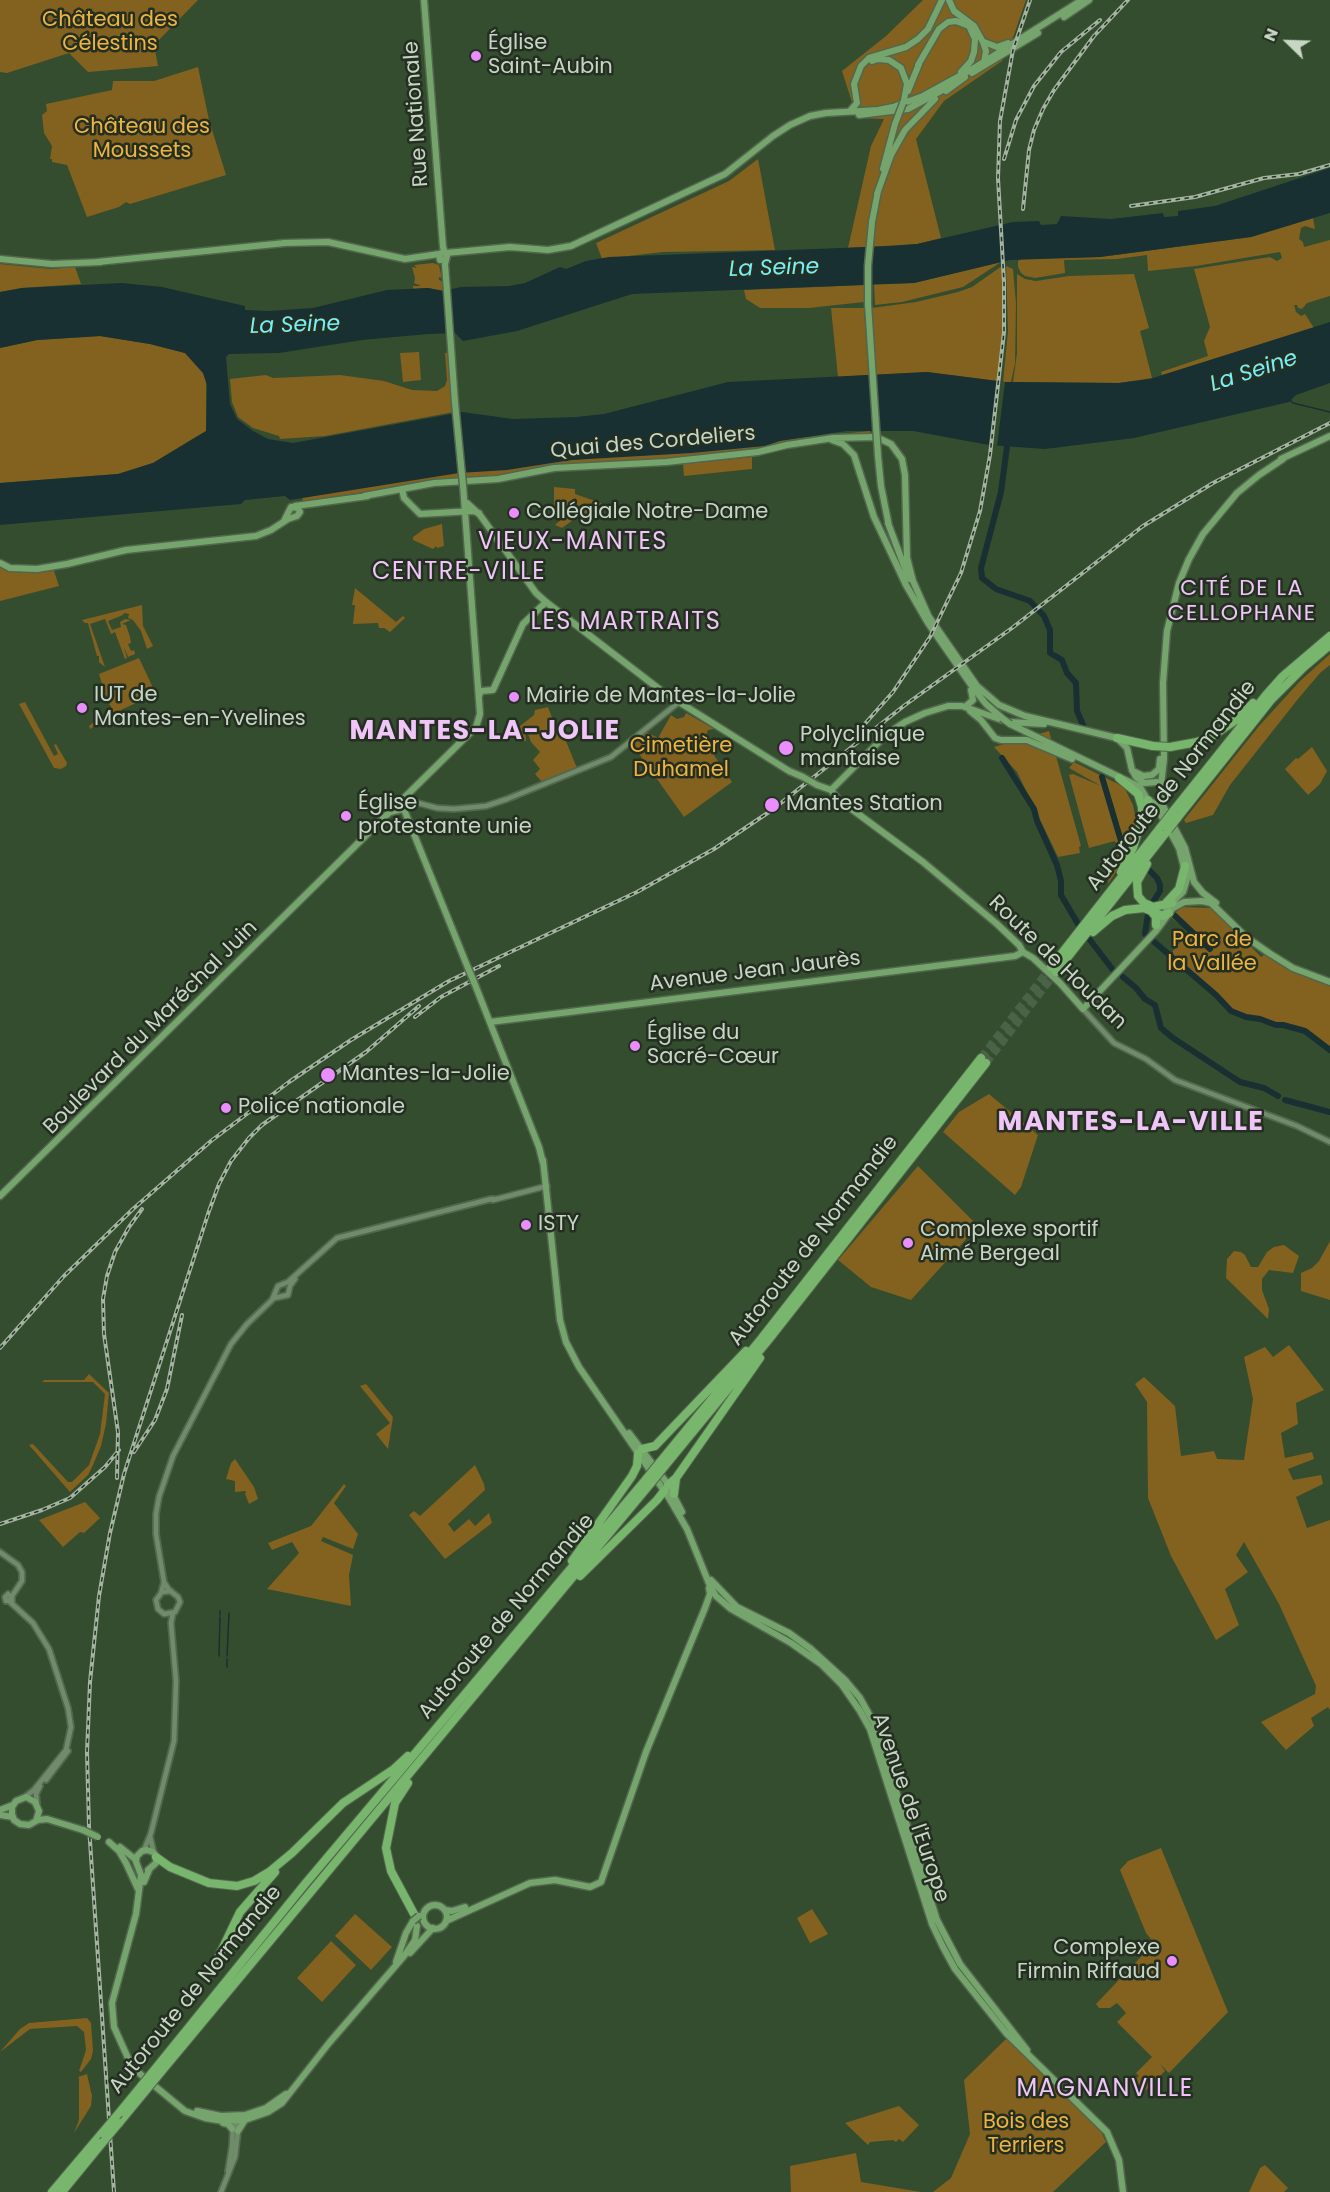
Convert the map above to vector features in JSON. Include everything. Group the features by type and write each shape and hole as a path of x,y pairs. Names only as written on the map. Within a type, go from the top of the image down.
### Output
{"highway":[{"name":"Autoroute de Normandie","path":"1165,833 1110,892 1054,970 1084,937 1165,833 1176,813 1247,716 1283,676 1330,636"},
{"name":"Autoroute de Normandie","path":"1176,813 1271,700 1330,645"},
{"path":"1117,738 1157,748 1197,742 1222,731 1277,678 1283,676"},
{"path":"1119,778 1133,789 1140,800 1142,807 1140,827"},
{"path":"1110,892 1128,858 1148,798"},
{"path":"1165,833 1136,885 1137,893 1147,905 1159,907 1172,903"},
{"path":"1159,907 1177,893 1185,866"},
{"path":"1084,937 1089,936 1106,920 1130,909 1148,909 1166,915"},
{"path":"1148,909 1156,917 1156,925"},
{"name":"Autoroute de Normandie","path":"662,1464 770,1338 826,1261 983,1060"},
{"name":"Autoroute de Normandie","path":"665,1485 662,1464 826,1261"},
{"path":"558,1594 567,1590 657,1500 665,1485 770,1345 770,1338"},
{"path":"548,1596 553,1585 632,1476 643,1455 655,1446 754,1342 761,1339"},
{"name":"Autoroute de Normandie","path":"62,2192 119,2123 305,1884 558,1594 665,1485"},
{"name":"Autoroute de Normandie","path":"421,1753 548,1596 665,1485"},
{"path":"217,1960 243,1908 292,1853 337,1808 394,1769 411,1753 421,1753 423,1762 398,1797 392,1814 386,1848 389,1864 417,1918"},
{"path":"388,1837 391,1863 398,1875"},
{"path":"155,1856 170,1867 203,1881 230,1886 249,1883 260,1878 292,1853"},
{"name":"Autoroute de Normandie","path":"52,2192 118,2113 145,2087"}],"main road":[{"name":"Rue Nationale","path":"424,0 463,488"},
{"path":"910,589 893,542 881,486 868,304 868,267 877,194 895,124 942,0"},
{"path":"859,110 854,84 861,66 870,58 906,47 918,39 928,29 942,0"},
{"path":"949,0 954,11 974,26 983,42 986,51 985,60 975,71"},
{"path":"786,129 828,116 902,103 923,96 1023,38 1082,0"},
{"path":"2,259 58,264 97,262 285,243 328,242 408,259 510,247 558,249 592,236 718,178 786,129 810,117 859,110 908,109 975,71 1089,0"},
{"path":"918,65 942,26 956,21 969,26 974,34 975,43 971,61 966,69 941,87"},
{"path":"983,42 997,47 1023,38"},
{"path":"859,110 859,76 866,64 879,59 893,61 901,68 906,79 902,103"},
{"path":"877,194 891,155 910,124 929,104 965,77"},
{"path":"1130,761 1137,774 1143,776 1150,776 1159,769 1157,748 1159,676 1165,620 1181,569 1194,543 1215,512 1236,491 1266,467 1330,434"},
{"name":"Quai des Cordeliers","path":"297,508 307,503 399,492 427,485 494,480 555,468 658,463 738,454 822,440 871,437 883,439 895,447 902,459 905,537 909,568 928,615"},
{"path":"822,440 843,444 854,455 870,508 910,589 928,622 963,675 986,704 1002,718 1140,787 1178,844 1185,866 1187,879 1184,889 1185,899 1188,902"},
{"path":"1155,783 1168,619 1179,583 1193,551 1216,516 1251,482 1283,459"},
{"path":"463,488 467,502 480,692 493,690 523,624 546,602"},
{"path":"452,513 459,506 463,488"},
{"path":"463,488 467,513"},
{"path":"399,492 418,517 423,519 467,513"},
{"path":"399,492 420,514 479,513"},
{"name":"Route de Houdan","path":"467,502 479,513 517,568 546,602 679,702 788,770 817,785 832,789 836,797 923,861 997,924 1019,945 1023,952 1033,958 1060,983 1083,1009"},
{"path":"0,561 21,568 56,566 126,550 256,536 271,530 291,515 298,516 297,508 290,508 291,515"},
{"path":"888,523 907,575 928,615 977,686 987,696 1011,711 1059,726 1117,738 1126,746 1135,776 1141,781 1155,783 1164,791 1162,798 1164,809 1185,850 1195,884 1202,892 1246,932 1270,950 1330,980"},
{"path":"963,675 973,698 965,707"},
{"name":"Boulevard du Maréchal Juin","path":"0,1201 316,888 389,812 404,804 410,792 476,727 480,717 480,692"},
{"path":"832,789 881,739 916,716 948,706 965,707 1012,724"},
{"path":"937,709 967,710 978,717 993,737 1001,740 1031,742 1062,756 1092,765"},
{"path":"989,733 989,727 994,722 1059,726"},
{"path":"1148,798 1161,771 1157,748"},
{"path":"1148,798 1162,798"},
{"path":"404,804 516,1090 530,1118 543,1160 560,1320 566,1342 592,1388 643,1455"},
{"name":"Boulevard du Maréchal Juin","path":"0,1196 307,891 324,878"},
{"path":"1083,1009 1150,937 1184,889 1195,884"},
{"path":"1198,901 1202,892"},
{"path":"1150,937 1156,925 1177,905 1198,901 1212,904 1246,937 1269,953 1293,968 1330,980"},
{"name":"Avenue Jean Jaurès","path":"490,1022 1015,956 1023,952"},
{"path":"576,1360 643,1455"},
{"path":"592,1388 601,1395"},
{"name":"Avenue de l'Europe","path":"643,1455 665,1485 714,1591 722,1602 808,1653 842,1685 861,1711 870,1729 937,1920 949,1946 971,1979 1036,2061 1110,2137 1118,2154 1122,2173 1122,2192"},
{"path":"392,1970 399,1957 409,1926 434,1905 445,1910 462,1908 533,1880 557,1878 587,1884 595,1882 603,1869 632,1784 664,1703 714,1591"},
{"name":"Avenue de l'Europe","path":"714,1591 744,1612 789,1634 811,1649 850,1685 875,1725 897,1804"},
{"path":"707,1605 716,1600 722,1602"},
{"path":"364,2004 433,1928 442,1926 446,1921 530,1883 555,1880 590,1887 598,1885 610,1859 646,1752"},
{"path":"0,1810 24,1797 31,1799 43,1813 71,1826"},
{"path":"13,1804 13,1817 22,1825 30,1825 47,1819 83,1830 132,1851 150,1851 155,1856 155,1865 149,1870 144,1881 140,1910 115,2002 118,2035"},
{"path":"36,1821 38,1806"},
{"path":"0,1815 13,1817"},
{"path":"109,1842 119,1851 126,1863 138,1886 139,1898"},
{"path":"120,1847 138,1864 149,1870"},
{"path":"142,1851 138,1864 141,1875 139,1898 112,2002 113,2021 118,2035 132,2064 143,2077 192,2114 220,2121 235,2130 245,2120"},
{"path":"445,1910 446,1921"},
{"path":"417,1918 433,1928"},
{"path":"172,2100 201,2113 245,2120 260,2116 276,2107 286,2099 415,1940 417,1918"},
{"path":"220,2121 267,2108 293,2089"}],"street":[{"path":"404,804 460,809 486,806 507,799 611,757 679,702"},
{"name":"Route de Houdan","path":"1083,1009 1114,1043 1146,1059 1175,1080 1296,1126 1330,1142"},
{"path":"171,1623 156,1606 164,1582 156,1534 159,1497 176,1449 231,1344 247,1324 272,1300 279,1285 287,1286 337,1240 546,1186"},
{"path":"272,1300 280,1296 287,1296 290,1292 287,1286"},
{"path":"277,1291 280,1296"},
{"path":"0,1552 14,1562 20,1577 11,1599 33,1623 49,1649 74,1723 72,1741 64,1759 38,1790 38,1806"},
{"path":"164,1582 171,1592 176,1594 180,1602 178,1609 173,1613 164,1614"},
{"path":"161,1593 171,1592"},
{"path":"142,1851 150,1833 173,1751 175,1668 171,1623 173,1613"},
{"path":"24,1797 34,1790 54,1766 69,1743 71,1727 65,1698"},
{"path":"150,1833 155,1856"},
{"path":"221,2192 234,2162 235,2118"}],"green space":[{"name":"Château des Célestins","path":"0,0 198,0 154,45 158,66 88,72 69,53 7,73 0,72"},
{"path":"923,0 1026,0 1002,61 944,101 916,139 941,238 917,244 848,248 871,146 884,119 857,118 842,71 886,36"},
{"name":"Château des Moussets","path":"198,67 209,120 226,175 130,204 126,202 119,207 87,217 67,165 52,162 50,159 52,146 44,133 42,115 47,111 46,104 112,90 113,81 154,81"},
{"path":"758,159 775,250 663,252 602,259 596,243 729,181"},
{"path":"1313,218 1315,229 1305,226 1301,228 1299,239 1303,242 1304,247 1330,240 1330,296 1307,303 1302,309 1294,305 1296,312 1301,316 1305,314 1314,328 1162,375 1161,372 1208,356 1204,341 1210,327 1194,269 1270,257 1277,261 1282,258 1280,252 1196,266 1148,271 1147,255 1117,259 1064,260 1065,273 1035,278 1025,276 1018,267 1018,261 1021,259 1100,257 1251,237"},
{"path":"1001,262 963,287 902,302 875,305 874,284 914,283"},
{"path":"433,263 439,265 442,278 439,277 439,280 443,282 445,291 428,288 413,289 413,286 421,286 414,283 412,267 417,268 414,265"},
{"path":"0,264 51,269 75,267 81,284 22,288 0,292"},
{"path":"1002,266 1003,331 998,381 927,372 876,375 872,308 916,302 958,292 972,287"},
{"path":"1006,266 1013,269 1016,304 1015,363 1011,382 1003,382 1008,331"},
{"path":"1017,274 1025,279 1036,281 1069,276 1134,274 1149,328 1140,331 1152,378 1119,383 1013,382 1017,353"},
{"path":"865,285 864,302 809,308 760,308 746,299 744,290"},
{"path":"831,308 864,308 869,375 838,377"},
{"path":"100,336 150,344 185,353 203,373 206,381 206,431 153,463 118,474 0,483 0,348 37,340"},
{"path":"419,352 421,380 403,382 400,353"},
{"path":"445,353 448,353 454,412 325,436 280,439 279,436 253,428 238,417 232,402 230,379 266,375 273,378 340,375 384,381 412,390 437,391 445,386 447,380"},
{"path":"870,431 871,435 500,477 439,481 303,501 302,496 450,472"},
{"path":"752,457 752,469 684,476 683,464"},
{"path":"554,487 575,489 575,494 601,503 596,519 580,515 562,528 555,525 571,510 554,506"},
{"path":"442,524 444,546 437,548 436,546 433,549 413,540 413,537 424,529"},
{"path":"0,566 20,573 54,571 59,586 0,601"},
{"path":"355,588 396,622 403,616 405,618 390,632 379,628 378,623 353,624 355,605 352,605"},
{"path":"142,605 143,626 153,646 147,649 141,631 133,620 128,618 129,614 124,613 108,621 112,630 121,627 120,622 125,619 131,620 122,624 126,625 131,643 128,644 135,654 128,657 124,647 127,658 125,659 115,632 111,634 105,619 90,624 105,667 99,662 88,623 82,620"},
{"path":"1330,654 1330,665 1298,699 1230,785 1213,815 1186,823 1184,820 1259,726 1300,681"},
{"path":"139,658 156,694 123,709 90,729 89,726 96,720 97,722 112,714 113,711 108,705 110,704 104,695 104,690 102,691 103,685 100,685 102,684 99,674"},
{"path":"25,702 54,756 58,754 54,745 56,744 67,763 61,769 54,768 19,704"},
{"path":"548,707 557,731 561,729 577,768 542,782 535,774 540,769 533,760 540,752 531,742 525,726 526,741 520,741 515,730 534,715 535,710"},
{"name":"Cimetière Duhamel","path":"686,713 714,729 708,730 705,737 717,744 715,747 718,749 714,755 732,782 684,817 632,744 647,732 658,738 671,715 677,719 684,717"},
{"path":"1049,731 1081,846 1079,847 1080,853 1058,857 1017,772 994,747"},
{"path":"1312,747 1327,771 1320,784 1308,795 1285,769"},
{"path":"1074,762 1124,787 1133,805 1136,820 1132,840 1126,857 1108,884 1110,868 1123,847 1118,847 1115,841 1089,848 1069,775 1073,774 1101,786 1069,768"},
{"name":"Parc de la Vallée","path":"1182,907 1213,908 1261,957 1265,954 1282,966 1330,985 1330,1048 1311,1035 1234,1013 1168,957 1189,931 1170,917"},
{"path":"989,1094 1038,1135 1021,1187 1015,1195 943,1132 959,1112"},
{"name":"Complexe sportif Aimé Bergeal","path":"918,1166 978,1226 911,1300 871,1287 838,1260"},
{"path":"1330,1241 1330,1300 1301,1291 1301,1273 1312,1268 1319,1261"},
{"path":"1284,1245 1299,1256 1293,1273 1269,1270 1262,1279 1262,1290 1269,1309 1268,1319 1226,1278 1227,1259 1234,1251 1241,1252 1251,1267 1258,1267 1267,1252 1274,1247"},
{"path":"1289,1345 1324,1390 1296,1403 1298,1424 1281,1433 1285,1458 1312,1452 1314,1459 1288,1469 1293,1480 1321,1475 1323,1484 1296,1497 1307,1528 1330,1520 1330,1710 1328,1707 1311,1718 1314,1726 1286,1750 1261,1722 1315,1694 1316,1686 1279,1604 1244,1542 1236,1555 1248,1572 1225,1589 1239,1625 1216,1640 1171,1556 1148,1498 1147,1402 1135,1384 1144,1377 1175,1406 1181,1456 1214,1451 1217,1459 1244,1460 1253,1399 1244,1357 1265,1347 1273,1357"},
{"path":"89,1374 109,1393 106,1424 101,1446 88,1475 70,1492 29,1445 33,1444 68,1482 72,1482 89,1465 100,1434 105,1394 93,1382 42,1382 44,1380 84,1380"},
{"path":"366,1384 393,1417 388,1449 376,1434 390,1423 360,1386"},
{"path":"235,1459 254,1487 258,1499 249,1504 246,1491 235,1492 235,1481 226,1479 231,1463"},
{"path":"475,1465 485,1490 448,1524 454,1532 469,1519 475,1526 489,1513 492,1523 445,1559 409,1515 414,1511 420,1516"},
{"path":"344,1484 346,1486 334,1503 358,1534 353,1549 323,1537 321,1541 353,1555 349,1575 351,1606 267,1589 299,1553 292,1542 272,1550 268,1543 311,1526"},
{"path":"85,1502 100,1518 84,1533 80,1532 63,1547 39,1520"},
{"name":"Complexe Firmin Riffaud","path":"1161,1848 1228,2012 1169,2073 1160,2064 1165,2071 1143,2093 1132,2082 1139,2076 1136,2073 1152,2057 1117,2022 1126,2013 1117,2003 1110,2008 1099,2008 1096,2004 1154,1943 1146,1933 1120,1870 1128,1861"},
{"path":"812,1909 828,1934 810,1943 797,1918"},
{"path":"355,1914 392,1947 371,1970 335,1936"},
{"path":"331,1941 356,1965 322,2002 297,1978"},
{"path":"87,2018 91,2023 93,2051 91,2059 81,2072 79,2071 86,2050 84,2032 77,2026 30,2029 0,2052 20,2029 29,2023"},
{"name":"Bois des Terriers","path":"1007,2038 1097,2123 1106,2142 1053,2192 933,2192 951,2178 970,2134 964,2080"},
{"path":"87,2074 92,2096 91,2106 74,2133 79,2120 78,2077"},
{"path":"899,2106 919,2125 903,2142 899,2139 896,2142 893,2140 870,2142 868,2145 845,2123"},
{"path":"856,2153 861,2182 921,2192 791,2192 790,2166"},
{"path":"1265,2165 1288,2188 1284,2192 1249,2192 1260,2168"}],"water":[{"name":"La Seine","path":"1330,168 1330,213 1251,237 1100,257 1010,260 914,283 632,294 517,331 463,341 455,333 428,334 362,340 279,353 229,354 226,357 230,404 237,419 268,439 293,443 462,412 513,419 604,414 728,382 927,372 1005,382 1119,383 1150,379 1330,322 1330,383 1296,395 1289,402 1134,438 1045,449 989,445 913,431 846,431 780,441 765,446 571,460 507,470 459,473 290,500 285,496 245,500 241,504 0,525 0,483 118,474 153,463 206,431 207,385 203,373 185,353 150,344 100,336 37,340 0,348 0,292 22,288 122,283 162,287 245,306 245,310 313,308 387,290 428,288 443,291 461,287 509,286 525,283 560,267 566,269 586,261 609,257 891,246 917,244 1013,222 1039,221 1041,225 1057,224 1061,216 1111,219 1163,213 1164,217 1178,216 1178,211 1215,206"}],"pier":[{"path":"998,381 1005,382 997,446 989,445"}],"waterway":[{"path":"1289,399 1293,403 1330,412"},
{"path":"1008,439 1001,492 981,568 982,578 996,589 1030,601 1044,616 1050,630 1050,653 1062,660 1067,673 1076,683 1077,711 1083,725"},
{"path":"1002,758 1034,809 1057,865 1061,881 1061,895 1078,924"},
{"path":"1102,777 1121,841 1128,847"},
{"path":"1148,869 1160,885 1160,891 1153,902"},
{"path":"1145,934 1148,914"},
{"path":"1174,915 1210,949"},
{"path":"1090,940 1113,970"},
{"path":"1152,940 1216,995 1231,1011 1246,1017 1305,1031 1330,1050"},
{"path":"1123,977 1145,999 1155,1005 1161,1028 1173,1038 1240,1082 1264,1088 1278,1096"},
{"path":"1285,1100 1330,1112"},
{"path":"227,1656 229,1613"},
{"path":"219,1656 220,1617"},
{"path":"227,1659 227,1667"}],"tunnel":[{"path":"981,1058 1051,967"},
{"path":"986,1063 1056,972"}],"railway":[{"path":"855,735 893,692 930,637 961,573 980,511 990,455 1004,332 1004,282 998,178 1000,121 1013,50 1030,0"},
{"path":"1023,209 1029,150 1043,109 1054,90 1094,36 1128,0"},
{"path":"1004,159 1016,120 1034,86 1061,52 1100,20"},
{"path":"1131,206 1195,197 1264,178 1299,174 1330,165"},
{"path":"0,1348 64,1276 133,1209 211,1141 289,1082 351,1040 449,981 637,892 714,849 772,810 905,705 1012,628 1143,526 1213,483 1330,423"},
{"path":"415,1017 441,997 499,966"},
{"path":"114,2192 89,1827 87,1752 90,1682 99,1596 110,1533 124,1474 209,1211 231,1161 262,1125 366,1052 419,1006"},
{"path":"117,1478 118,1432 104,1334 103,1299 107,1276 115,1252 142,1209"},
{"path":"134,1452 155,1420 167,1389 182,1315"},
{"path":"0,1524 70,1498 105,1467 119,1450"}],"place":[{"name":"Église Saint-Aubin","path":"476,56"},
{"name":"Collégiale Notre-Dame","path":"514,513"},
{"name":"Mairie de Mantes-la-Jolie","path":"514,697"},
{"name":"IUT de Mantes-en-Yvelines","path":"82,708"},
{"name":"Polyclinique mantaise","path":"786,748"},
{"name":"Mantes Station","path":"772,805"},
{"name":"Église protestante unie","path":"346,816"},
{"name":"Église du Sacré-Cœur","path":"635,1046"},
{"name":"Mantes-la-Jolie","path":"328,1075"},
{"name":"Police nationale","path":"226,1108"},
{"name":"ISTY","path":"526,1225"},
{"name":"Complexe sportif Aimé Bergeal","path":"908,1243"},
{"name":"Complexe Firmin Riffaud","path":"1172,1961"}],"district":[{"name":"VIEUX-MANTES","path":"573,543"},
{"name":"CENTRE-VILLE","path":"459,573"},
{"name":"CITÉ DE LA CELLOPHANE","path":"1242,602"},
{"name":"LES MARTRAITS","path":"626,623"},
{"name":"MANTES-LA-JOLIE","path":"485,732"},
{"name":"MANTES-LA-VILLE","path":"1131,1123"},
{"name":"MAGNANVILLE","path":"1105,2090"}]}
